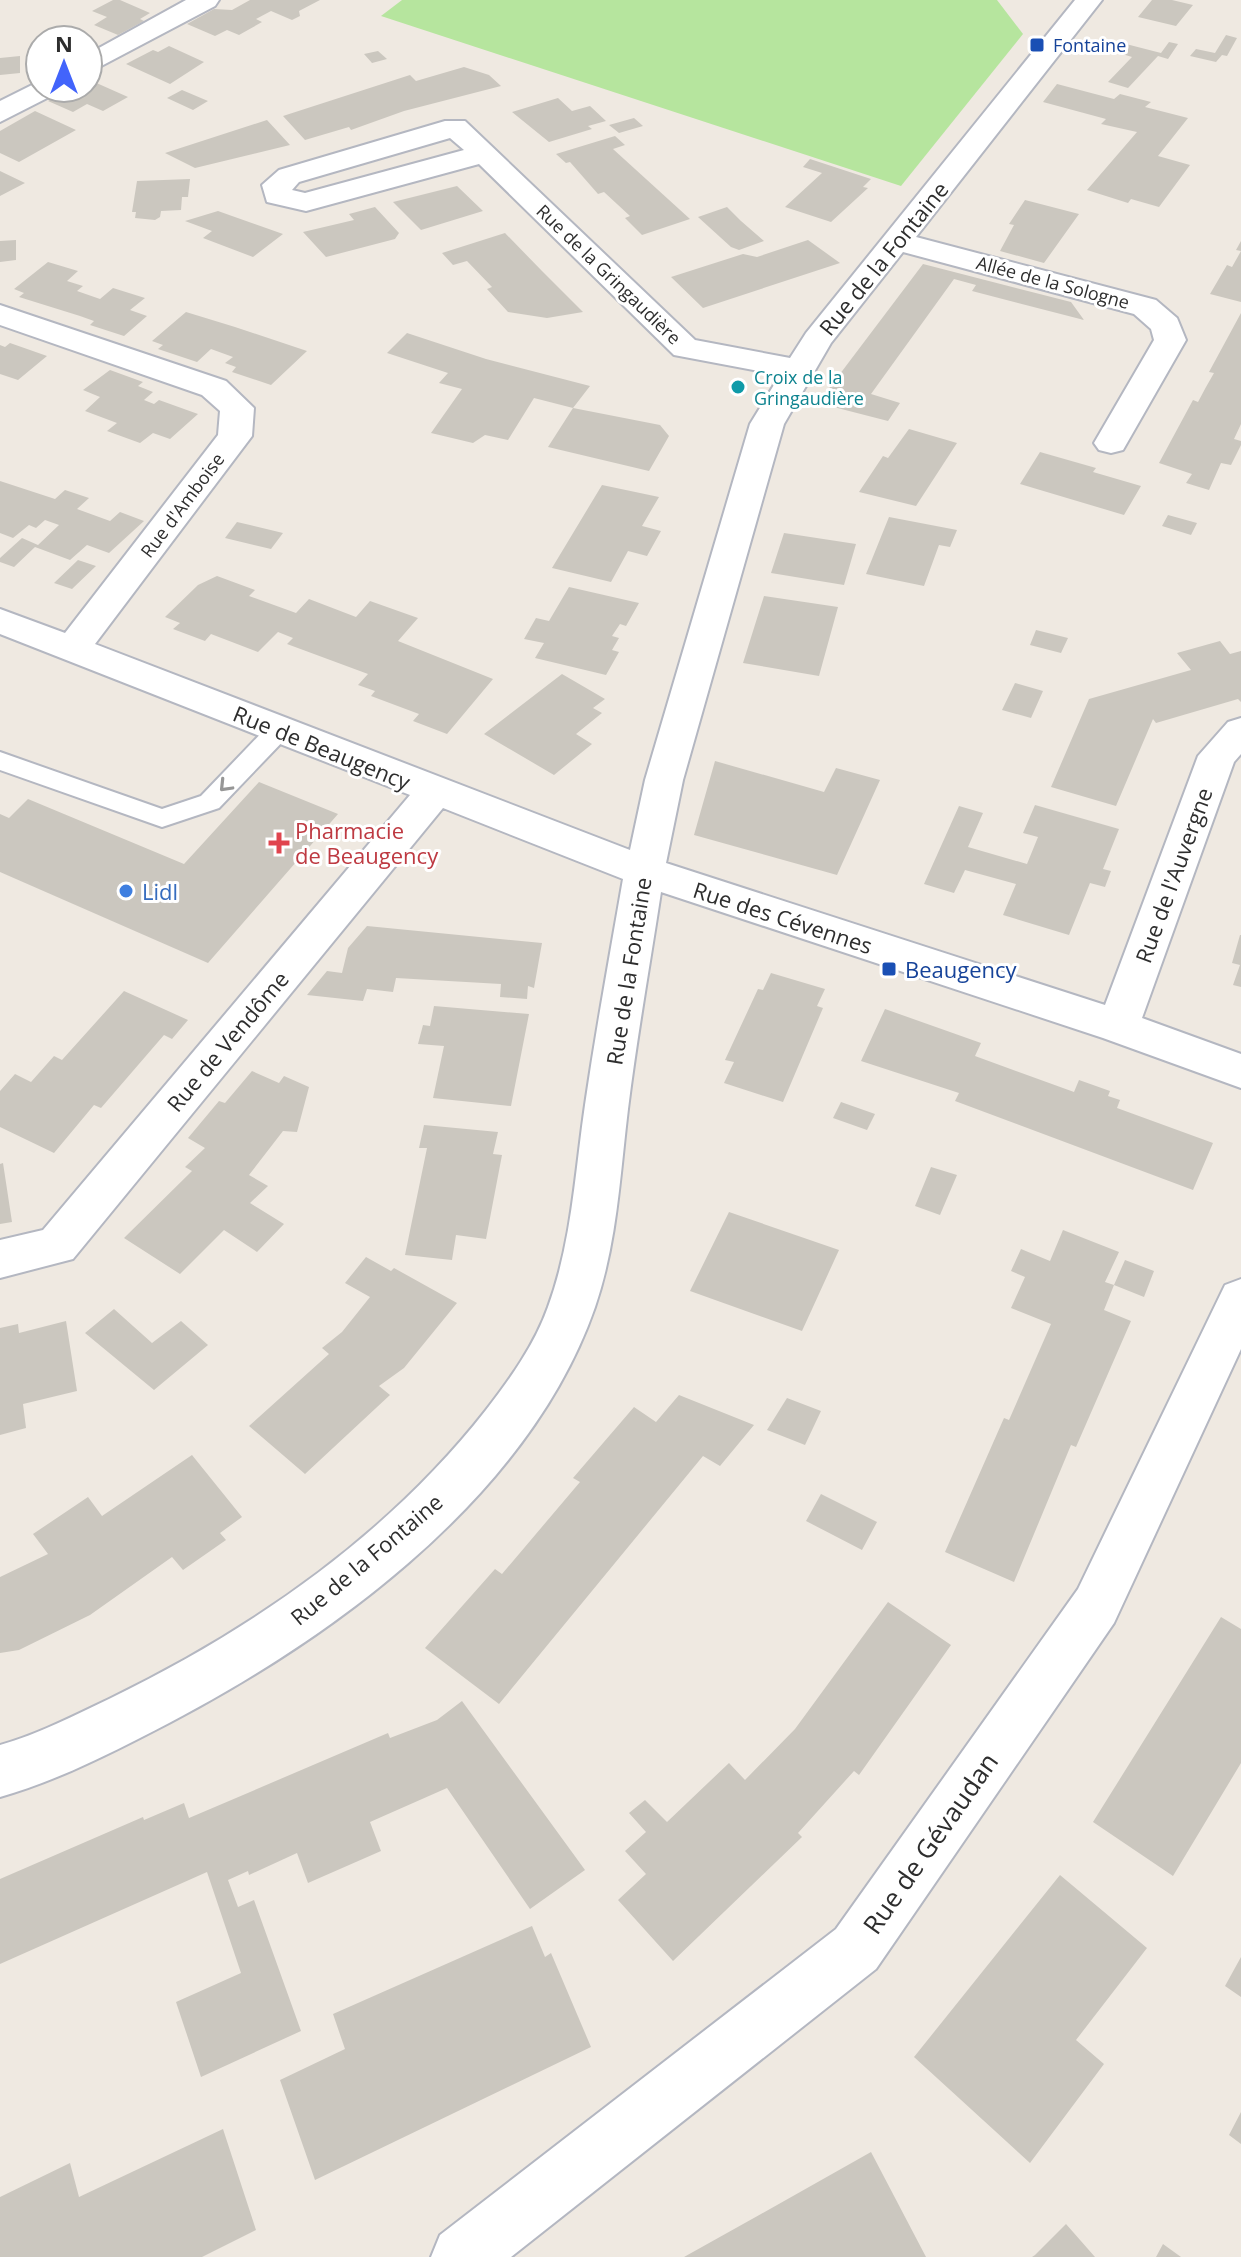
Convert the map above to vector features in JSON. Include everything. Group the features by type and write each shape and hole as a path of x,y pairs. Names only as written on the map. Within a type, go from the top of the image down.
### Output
{"street":[{"path":"104,56 206,0"},
{"name":"Rue de la Fontaine","path":"0,1771 27,1764 155,1706 274,1634 365,1565 442,1498 513,1416 561,1333 587,1260 644,871 658,820 664,780 767,424 797,369 1089,0"},
{"path":"0,113 24,100"},
{"name":"Rue de la Gringaudière","path":"485,153 306,202 278,196 277,185 289,176 455,127 485,153 685,348 797,369"},
{"name":"Allée de la Sologne","path":"897,241 1145,307 1166,325 1170,340 1111,443"},
{"name":"Rue d'Amboise","path":"0,314 214,388 237,408 235,436 73,648"},
{"name":"Rue de Beaugency","path":"0,621 644,871"},
{"name":"Rue de l'Auvergne","path":"1118,1026 1217,756 1241,731"},
{"name":"Rue de Vendôme","path":"0,1259 57,1246 435,792"},
{"name":"Rue des Cévennes","path":"644,871 1118,1026 1241,1071"},
{"name":"Rue de Gévaudan","path":"462,2257 856,1949 1096,1606 1241,1299"}],"lane":[{"path":"0,761 162,818 210,802 279,730"}],"green space":[{"path":"402,0 997,0 1023,34 901,186 381,16"}],"building":[{"path":"113,0 120,0 150,13 140,19 144,21 118,35 104,29 104,24 96,24 107,17 92,11"},
{"path":"250,0 320,0 299,11 300,16 292,20 271,11 256,19 262,22 239,35 227,30 215,36 187,24 214,9 232,10"},
{"path":"1152,0 1172,0 1193,5 1176,26 1138,17"},
{"path":"1226,35 1237,38 1227,56 1222,55 1216,62 1190,56 1196,49 1215,53"},
{"path":"1169,42 1178,44 1168,59 1158,56 1128,88 1108,82 1132,57 1119,53 1126,44 1161,53"},
{"path":"169,46 204,62 170,84 126,64 153,50 158,52"},
{"path":"378,51 387,59 372,63 364,54"},
{"path":"20,56 20,73 0,75 0,58"},
{"path":"464,67 489,75 501,86 404,111 351,130 349,127 305,140 283,116 410,75 416,81"},
{"path":"1057,84 1114,99 1120,94 1151,102 1145,107 1188,118 1158,156 1190,165 1159,207 1131,199 1128,203 1087,190 1137,132 1101,124 1106,119 1043,102"},
{"path":"104,86 128,97 103,111 87,104 104,104"},
{"path":"182,90 208,101 193,110 167,98"},
{"path":"558,98 572,111 590,106 606,121 588,126 592,129 549,142 512,112"},
{"path":"55,104 87,104 73,112"},
{"path":"35,111 76,130 19,162 0,153 0,131"},
{"path":"634,118 643,126 619,133 609,125"},
{"path":"267,120 290,145 195,168 165,153"},
{"path":"615,136 625,145 613,149 690,219 642,235 625,218 630,216 604,192 598,194 570,162 566,163 556,154"},
{"path":"810,159 871,179 863,187 868,188 831,222 785,207 822,173 803,167"},
{"path":"0,171 25,183 0,196"},
{"path":"190,179 188,197 182,197 181,210 161,211 160,217 155,220 135,218 136,212 132,212 137,181"},
{"path":"457,186 483,211 421,230 393,202"},
{"path":"1025,200 1079,214 1044,263 1000,251 1014,225 1009,224"},
{"path":"375,207 399,233 395,239 326,257 303,232 354,220 349,214"},
{"path":"727,207 764,241 739,250 731,247 698,217"},
{"path":"218,211 283,234 253,257 203,238 212,231 185,221"},
{"path":"505,233 583,312 547,318 508,312 487,289 492,287 467,261 453,265 442,253"},
{"path":"16,240 16,260 0,262 0,241"},
{"path":"808,240 840,263 703,308 671,277 743,254 757,257"},
{"path":"1241,251 1241,302 1210,294 1227,265 1232,267"},
{"path":"48,262 78,271 67,281 83,286 77,291 100,299 113,288 145,298 130,310 147,316 124,336 90,325 94,321 19,297 24,293 14,289"},
{"path":"923,264 1071,302 1084,320 972,291 976,285 954,279 871,394 900,403 888,421 818,403"},
{"path":"186,312 307,351 271,385 232,372 236,367 225,363 233,357 211,349 197,362 158,349 163,345 152,341"},
{"path":"1241,313 1241,424 1234,439 1241,441 1241,445 1231,465 1221,463 1209,490 1186,483 1192,474 1159,463 1193,400 1198,402 1214,373 1209,372"},
{"path":"407,333 486,359 590,386 573,408 534,398 508,440 485,435 473,443 431,433 462,389 439,383 448,373 387,353"},
{"path":"10,343 47,356 18,380 0,374 0,345 5,347"},
{"path":"110,370 143,382 138,386 153,392 144,400 154,404 159,400 198,414 170,439 153,433 140,443 107,431 117,423 85,411 100,397 83,390"},
{"path":"573,408 660,425 669,436 649,471 548,447"},
{"path":"909,429 957,443 916,506 859,492 883,456 888,458"},
{"path":"1040,452 1096,468 1093,472 1141,486 1124,515 1020,484"},
{"path":"0,481 55,499 65,490 89,498 77,509 110,521 120,512 144,521 109,553 87,545 70,560 35,547 14,567 0,562 0,558 22,538 38,545 59,525 45,520 36,528 29,525 13,538 0,533"},
{"path":"602,485 659,497 642,526 661,531 647,556 628,551 611,582 552,568"},
{"path":"1168,515 1197,523 1191,535 1162,526"},
{"path":"889,517 957,530 950,547 939,545 924,586 866,574"},
{"path":"237,522 283,533 271,549 225,538"},
{"path":"784,533 856,544 844,585 771,573"},
{"path":"78,560 96,566 72,589 54,583"},
{"path":"217,576 255,590 249,596 296,613 309,599 356,617 370,601 418,618 398,641 493,679 447,734 413,721 419,714 371,696 375,691 358,685 368,674 287,644 293,638 278,632 258,652 211,634 205,641 173,629 180,623 165,617 198,585"},
{"path":"569,587 639,603 626,626 620,624 612,636 619,638 612,650 619,652 606,675 535,658 544,643 524,639 536,618 549,621"},
{"path":"764,596 838,607 819,676 743,663"},
{"path":"1036,630 1068,638 1061,653 1030,645"},
{"path":"1220,641 1230,654 1241,651 1241,702 1238,699 1156,723 1153,719 1116,806 1051,787 1089,699 1191,670 1177,653"},
{"path":"562,674 605,699 593,708 602,713 576,734 592,744 554,775 484,734"},
{"path":"1015,683 1043,691 1031,718 1002,710"},
{"path":"715,761 824,792 836,768 880,780 837,875 694,835"},
{"path":"259,782 338,814 208,963 0,872 0,814 9,818 28,799 184,864"},
{"path":"1035,805 1119,829 1103,869 1111,871 1105,887 1090,883 1069,935 1003,915 1016,884 965,870 954,893 924,884 959,806 983,813 968,847 1027,864 1038,837 1023,833"},
{"path":"367,926 542,943 534,988 528,986 527,999 500,997 501,984 396,978 393,992 367,989 363,1001 307,995 327,971 342,973 348,948"},
{"path":"1240,935 1241,987 1233,985 1240,965 1232,963"},
{"path":"771,973 825,989 817,1006 823,1008 783,1102 724,1083 734,1062 725,1060 758,989 763,990"},
{"path":"124,991 188,1020 172,1039 164,1035 101,1108 94,1105 54,1153 0,1127 0,1091 15,1074 31,1082 54,1056 62,1060"},
{"path":"434,1006 529,1014 511,1106 433,1098 444,1046 418,1044 423,1025 430,1026"},
{"path":"885,1009 981,1043 975,1056 1074,1092 1079,1080 1110,1091 1108,1096 1120,1100 1117,1108 1213,1143 1193,1190 955,1101 959,1093 861,1061"},
{"path":"252,1071 279,1083 284,1076 309,1087 297,1132 283,1131 249,1175 268,1186 250,1203 284,1224 257,1252 224,1230 180,1274 124,1238 192,1171 185,1167 205,1148 188,1138 219,1101 225,1103"},
{"path":"841,1102 875,1114 867,1130 833,1118"},
{"path":"424,1125 498,1132 493,1154 502,1155 486,1239 456,1235 452,1260 405,1255 427,1148 419,1148"},
{"path":"3,1163 12,1222 0,1224 0,1164"},
{"path":"931,1167 957,1175 940,1215 915,1206"},
{"path":"729,1212 839,1250 802,1331 690,1291"},
{"path":"1063,1230 1119,1252 1105,1282 1114,1285 1104,1310 1131,1321 1076,1447 1071,1445 1014,1582 945,1552 1004,1418 1009,1420 1051,1324 1011,1308 1025,1277 1011,1271 1021,1249 1050,1261"},
{"path":"366,1257 391,1271 394,1268 457,1303 404,1368 379,1386 390,1395 305,1474 249,1426 329,1354 322,1348 342,1332 370,1297 345,1283"},
{"path":"1125,1260 1154,1271 1144,1297 1114,1285"},
{"path":"114,1309 152,1343 181,1321 208,1345 154,1390 85,1333"},
{"path":"66,1321 77,1391 23,1404 26,1428 0,1435 0,1328 18,1324 19,1333"},
{"path":"679,1395 754,1425 720,1466 703,1456 499,1704 425,1648 495,1569 502,1574 580,1482 573,1478 634,1407 656,1422"},
{"path":"787,1398 821,1411 805,1445 767,1430"},
{"path":"192,1455 242,1517 220,1533 226,1540 183,1570 172,1557 90,1615 19,1650 0,1653 0,1577 48,1554 33,1534 88,1497 102,1516"},
{"path":"821,1494 877,1522 862,1550 806,1521"},
{"path":"888,1602 951,1645 859,1775 854,1771 798,1833 802,1837 673,1961 618,1900 646,1874 625,1851 646,1832 629,1813 645,1800 667,1822 729,1763 745,1780 795,1729"},
{"path":"1221,1617 1241,1629 1241,1763 1173,1876 1093,1822"},
{"path":"462,1701 585,1870 530,1909 447,1788 370,1822 381,1851 308,1883 297,1853 249,1875 248,1871 228,1880 238,1907 254,1900 301,2031 201,2077 176,2002 241,1973 207,1872 0,1964 0,1879 143,1817 144,1820 184,1803 189,1818 388,1733 390,1738 437,1720"},
{"path":"1060,1875 1147,1948 1076,2040 1104,2064 1030,2163 914,2057"},
{"path":"532,1926 545,1957 551,1953 591,2047 315,2180 280,2080 345,2049 333,2014"},
{"path":"1241,1957 1241,1997 1225,1986"},
{"path":"1241,2112 1241,2144 1229,2135"},
{"path":"223,2129 256,2230 202,2257 0,2257 0,2197 70,2163 79,2197"},
{"path":"871,2152 926,2257 684,2257 761,2214"},
{"path":"1066,2224 1095,2257 1032,2257 1035,2255"},
{"path":"1163,2244 1181,2257 1156,2257"}],"place":[{"name":"Fontaine","path":"1037,45"},
{"name":"Croix de la Gringaudière","path":"738,387"},
{"name":"Pharmacie de Beaugency","path":"279,843"},
{"name":"Lidl","path":"126,891"},
{"name":"Beaugency","path":"889,969"}]}
